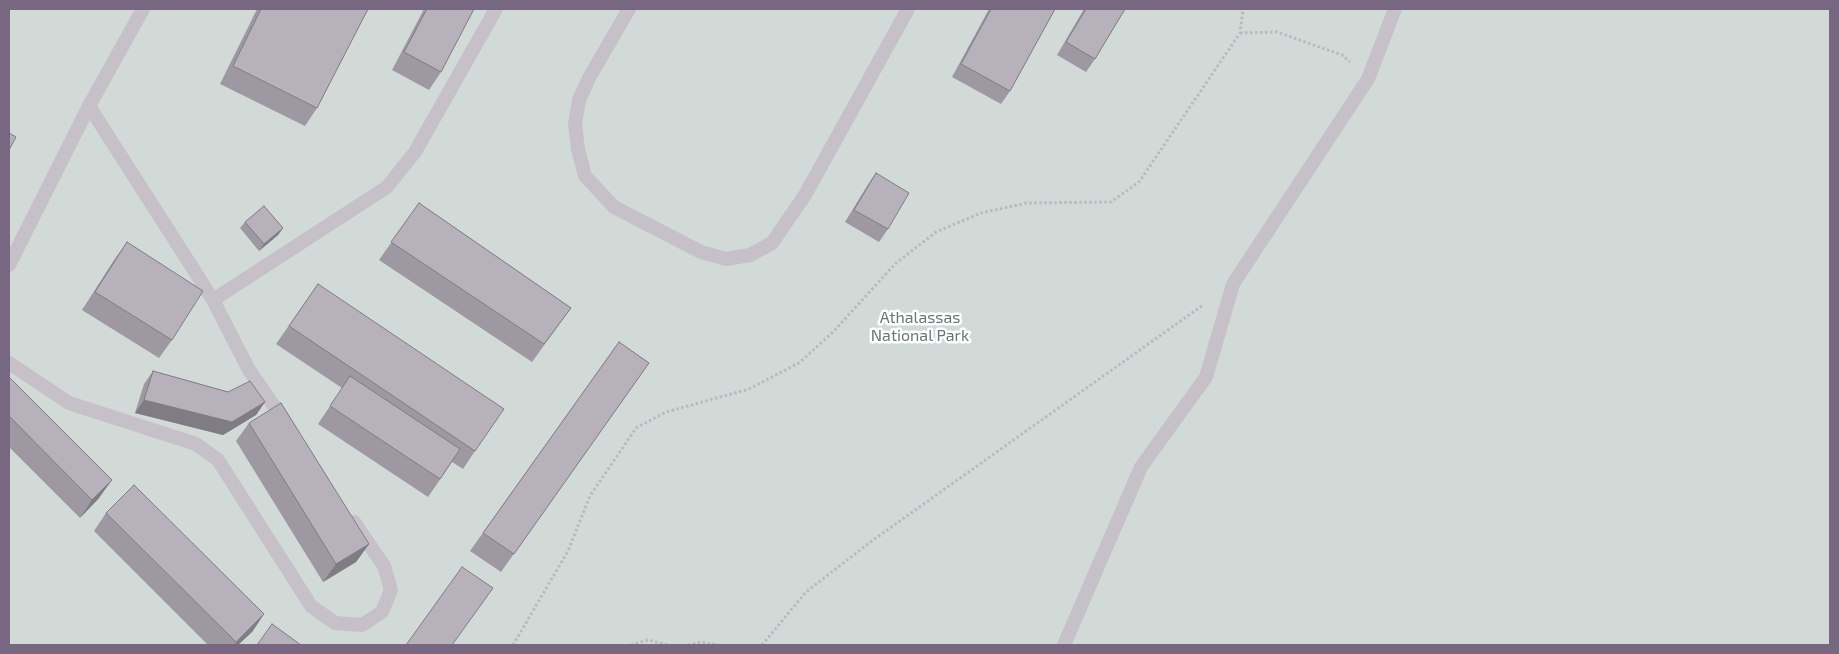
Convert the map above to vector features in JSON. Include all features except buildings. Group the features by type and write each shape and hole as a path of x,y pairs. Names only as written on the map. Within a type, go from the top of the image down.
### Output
{"lane":[{"path":"9,265 89,106 143,9"},
{"path":"213,300 387,188 415,152 496,9"},
{"path":"629,9 589,78 579,100 575,124 578,149 585,176 614,207 701,252 726,259 750,255 772,243 805,195 908,9"},
{"path":"1064,645 1141,467 1206,377 1233,284 1368,79 1395,9"},
{"path":"89,106 213,300 249,370 294,435"},
{"path":"9,362 69,403 196,444 218,460 312,606 335,623 362,625 382,612 391,590 384,566 345,508"}],"path":[{"path":"513,645 568,551 590,496 636,428 666,412 749,389 799,363 833,332 895,264 936,232 981,213 1027,203 1111,202 1139,182 1240,33 1243,9"},
{"path":"1240,33 1278,32 1307,42 1342,55 1368,79"},
{"path":"762,645 806,592 870,543 1233,284"},
{"path":"631,645 648,640 668,645"},
{"path":"688,645 702,642 718,645"}],"green space":[{"name":"Athalassas National Park","path":"9,9 1830,9 1830,645 9,645"}]}
